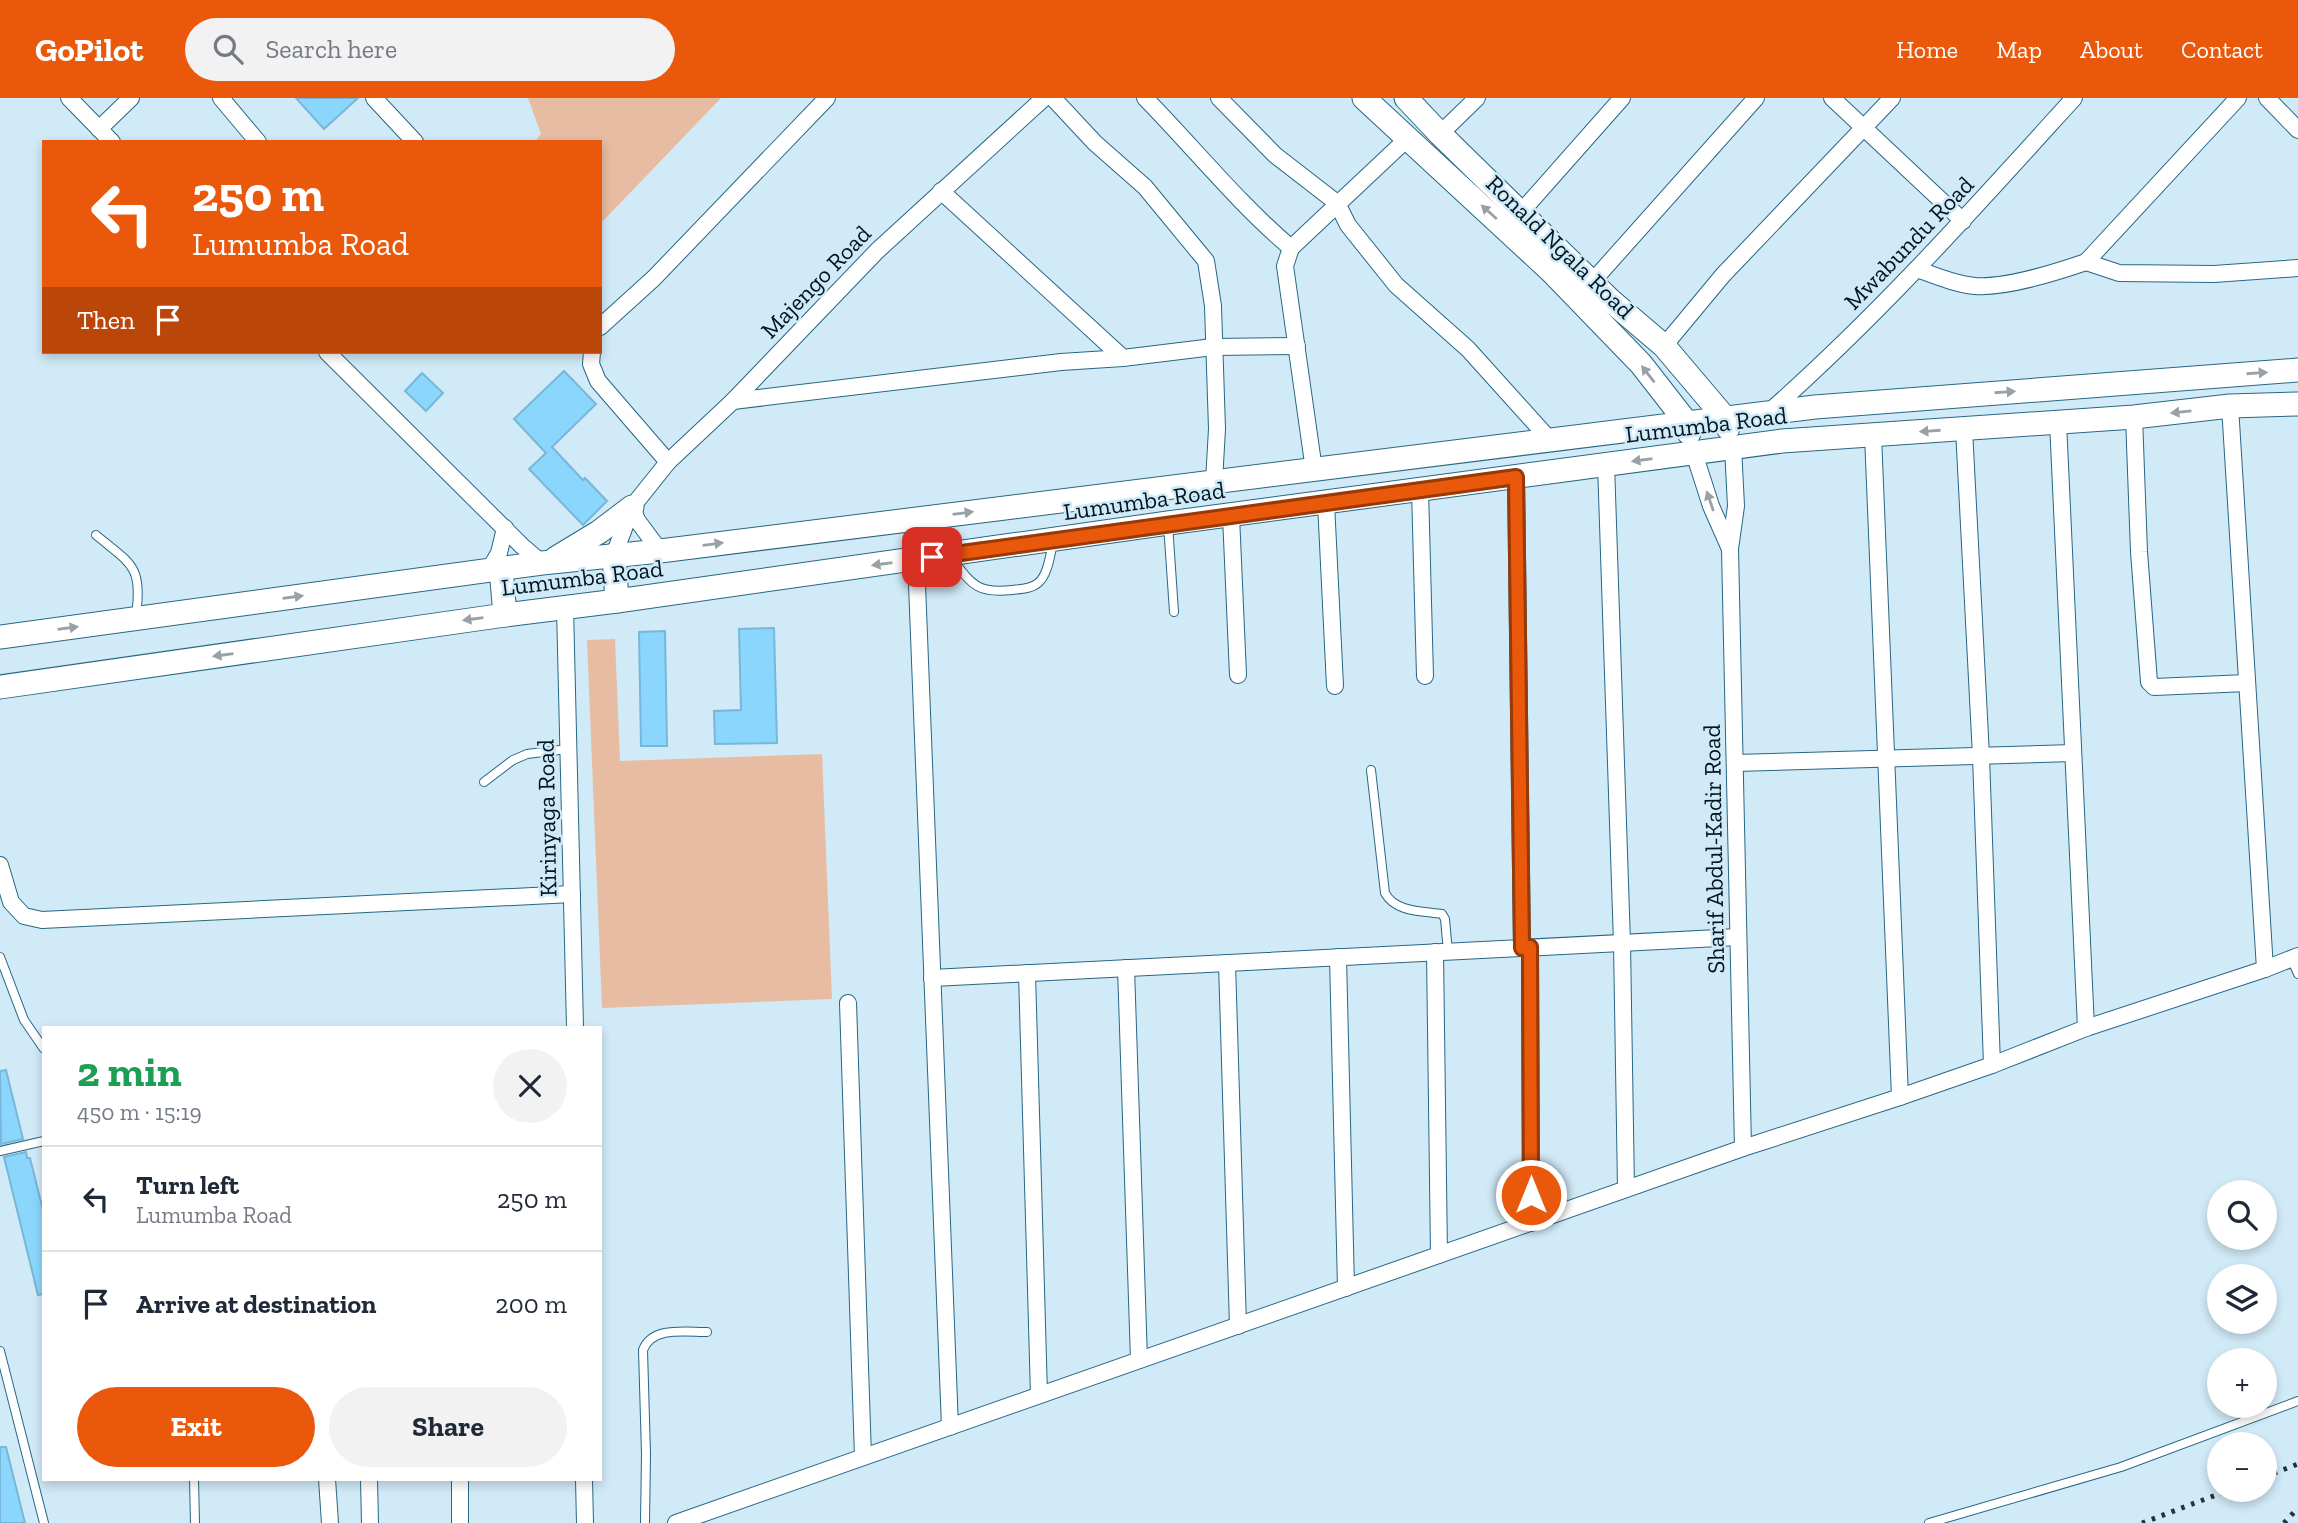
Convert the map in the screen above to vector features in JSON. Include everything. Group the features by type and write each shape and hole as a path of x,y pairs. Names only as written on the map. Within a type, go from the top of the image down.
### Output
{"main road":[{"name":"Ronald Ngala Road","path":"1364,98 1552,272 1641,364 1687,423 1694,453"},
{"name":"Ronald Ngala Road","path":"1406,98 1592,282 1664,346 1725,418 1733,447"},
{"name":"Lumumba Road","path":"0,637 545,563 660,551 1769,412 2298,370"},
{"name":"Lumumba Road","path":"0,687 1168,523 1733,447 1782,441 2134,417 2230,406 2298,404"},
{"path":"545,563 585,541 632,508"},
{"path":"614,555 617,601"},
{"path":"495,570 505,615"}],"street":[{"path":"69,98 110,140"},
{"path":"99,129 131,98"},
{"path":"221,98 256,140"},
{"path":"374,98 413,140"},
{"path":"602,325 653,278 828,98"},
{"name":"Majengo Road","path":"614,555 632,508 668,462 733,401 877,251 1044,98"},
{"path":"1053,98 1095,143 1145,187 1206,261 1213,306 1217,429 1214,481"},
{"path":"1145,98 1256,218 1291,248"},
{"path":"1219,98 1275,156 1337,203 1348,225 1396,285 1468,349 1550,440"},
{"path":"1440,134 1477,98"},
{"path":"1522,211 1622,98"},
{"path":"1592,282 1756,98"},
{"path":"1832,98 1963,221"},
{"path":"1664,346 1723,275 1892,98"},
{"name":"Mwabundu Road","path":"1769,412 1814,373 1917,269 2074,98"},
{"path":"1917,269 1949,281 1974,286 2065,269 2086,262 2238,98"},
{"path":"2267,98 2298,130"},
{"path":"1314,470 1285,266 1291,248 1408,138"},
{"path":"941,191 1123,358"},
{"path":"2086,262 2119,273 2214,274 2298,268"},
{"path":"733,401 1213,347 1297,346"},
{"path":"329,354 505,528 545,563"},
{"path":"592,354 591,364 598,381 668,462"},
{"path":"2230,406 2265,969"},
{"path":"2134,417 2139,552 2149,682 2154,687 2247,683"},
{"path":"2058,422 2086,1028"},
{"path":"1964,429 1982,756 1992,1065"},
{"path":"1872,435 1900,1097"},
{"name":"Sharif Abdul-Kadir Road","path":"1733,447 1736,506 1730,549 1743,1149"},
{"name":"Sharif Abdul-Kadir Road","path":"1694,453 1711,506 1730,549"},
{"path":"1606,464 1622,943 1626,1189"},
{"path":"1516,477 1531,1223"},
{"path":"1420,490 1425,676"},
{"path":"1326,503 1335,685"},
{"path":"632,508 648,537 660,551"},
{"path":"1231,516 1238,675"},
{"path":"495,570 505,528"},
{"path":"916,559 950,1427"},
{"name":"Kirinyaga Road","path":"565,607 575,1026"},
{"path":"1734,763 2073,753"},
{"path":"0,865 11,902 24,916 42,920 572,894"},
{"path":"932,978 1738,937"},
{"path":"1440,1255 1441,952"},
{"path":"1338,957 1346,1287"},
{"path":"676,1523 2295,957"},
{"path":"1227,963 1238,1326"},
{"path":"1126,968 1139,1360"},
{"path":"1027,973 1039,1395"},
{"path":"848,1003 863,1457"},
{"path":"327,1481 330,1523"},
{"path":"369,1481 370,1523"},
{"path":"460,1481 460,1523"},
{"path":"584,1481 585,1523"}],"lane":[{"path":"1168,523 1174,612"},
{"path":"96,535 134,567 140,590 136,618"},
{"path":"949,555 978,587 990,592 1025,589 1038,584 1045,572 1054,540"},
{"path":"484,782 513,760 527,754 568,749"},
{"path":"1371,771 1385,893 1390,902 1398,906 1442,914 1445,919 1441,952"},
{"path":"0,957 24,1020 42,1046"},
{"path":"2295,957 2298,974"},
{"path":"0,1151 42,1141"},
{"path":"645,1523 643,1350 653,1336 707,1332"},
{"path":"0,1351 44,1523"},
{"path":"1929,1523 2121,1467 2298,1401"},
{"path":"194,1481 195,1523"}],"shaded area":[{"path":"528,98 721,98 603,221 602,140 536,140 541,134"},
{"path":"615,639 620,761 822,754 832,999 602,1008 587,640"}],"building":[{"path":"296,98 358,98 324,129"},
{"path":"564,371 596,404 552,447 607,501 583,525 529,469 546,453 514,419"},
{"path":"422,373 443,393 426,411 405,391"},
{"path":"774,628 777,743 715,744 714,711 741,710 739,629"},
{"path":"665,631 667,746 641,746 639,632"},
{"path":"6,1070 23,1139 1,1144 0,1071"},
{"path":"26,1152 27,1158 30,1158 42,1206 42,1294 38,1295 4,1157"},
{"path":"0,1447 6,1447 25,1523 0,1523"}],"railway":[{"path":"2277,1472 2298,1464"},
{"path":"2142,1523 2207,1498"},
{"path":"2284,1523 2298,1508"}],"route":[{"path":"932,557 1516,477 1522,948 1530,947 1531,1195"}]}
